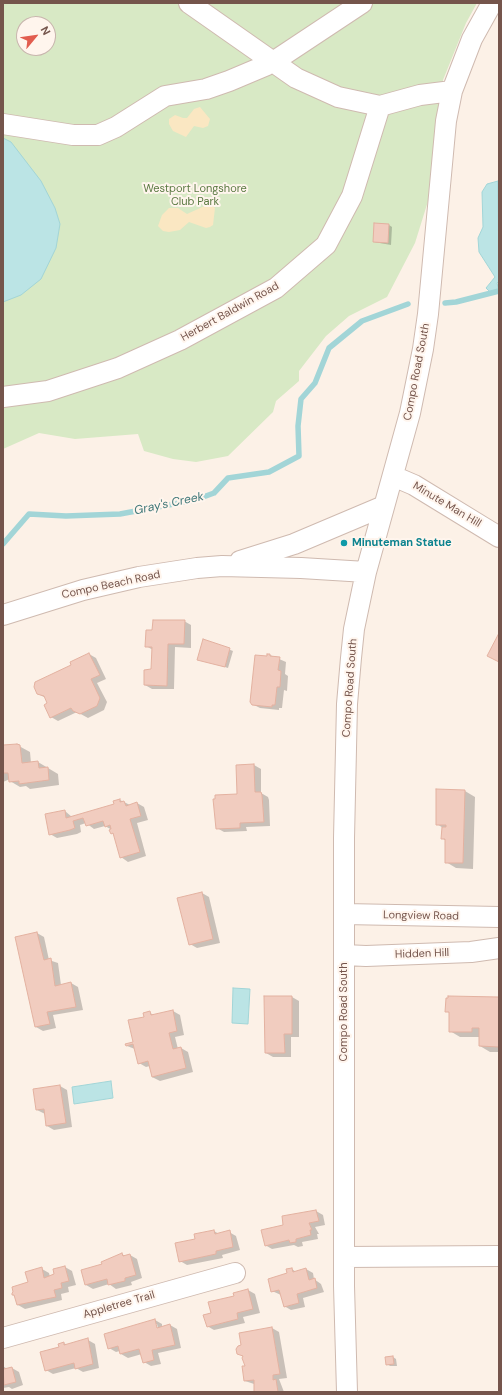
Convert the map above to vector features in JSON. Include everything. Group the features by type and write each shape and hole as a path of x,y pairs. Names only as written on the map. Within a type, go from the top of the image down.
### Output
{"street":[{"path":"189,3 296,78 338,97 380,106 420,95 452,91"},
{"path":"3,124 66,134 98,135 116,127 165,96 206,89 229,82 273,62 362,3"},
{"name":"Compo Road South","path":"347,1392 345,1257 344,796 347,704 354,629 366,572 417,382 428,314 446,121 452,91 472,40 492,3"},
{"name":"Herbert Baldwin Road","path":"3,397 48,391 118,368 180,340 276,288 326,245 352,196 380,106"},
{"name":"Minute Man Hill","path":"393,476 414,485 499,537"},
{"name":"Compo Beach Road","path":"222,566 294,544 384,506"},
{"name":"Compo Beach Road","path":"3,615 62,596 103,585 145,576 222,566 301,568 366,572"},
{"name":"Longview Road","path":"344,914 499,917"},
{"name":"Hidden Hill","path":"344,955 366,956 471,952 499,948"},
{"path":"345,1257 498,1256"},
{"name":"Appletree Trail","path":"3,1338 235,1273"}],"green space":[{"name":"Westport Longshore Club Park","path":"3,3 477,3 466,23 443,80 429,198 415,243 387,297 349,316 326,336 299,371 299,381 276,401 273,412 228,456 196,462 173,459 144,451 138,434 75,439 39,433 3,449"}],"sand":[{"path":"200,107 210,119 208,126 203,128 194,126 186,137 173,131 169,124 169,119 175,115 187,118 194,109"},
{"path":"209,204 215,208 213,225 210,227 206,228 189,222 180,230 169,232 163,231 158,226 162,215 169,208 178,208 187,214"}],"water":[{"path":"3,138 11,142 41,181 55,208 60,224 56,248 41,279 21,295 3,302"},
{"path":"498,181 499,281 497,283 499,291 492,294 486,288 495,277 479,252 478,238 483,227 482,192 487,184"},
{"path":"233,988 250,989 248,1024 232,1023"},
{"path":"111,1081 113,1098 74,1104 72,1087"}],"building":[{"path":"374,223 389,224 388,243 373,242"},
{"path":"153,620 185,620 184,644 168,644 167,686 144,685 144,670 151,669 152,647 145,647 146,630 152,630"},
{"path":"499,633 499,662 487,656"},
{"path":"203,639 230,648 225,667 197,660"},
{"path":"89,653 100,675 91,679 100,698 97,706 80,714 73,711 71,708 50,718 44,705 47,703 44,696 37,694 34,687 35,682 71,665 70,662"},
{"path":"267,654 270,654 270,656 280,657 278,670 281,671 280,687 277,687 275,705 272,705 272,707 252,705 250,702 255,655 267,656"},
{"path":"3,745 20,745 22,763 38,761 39,768 48,767 49,780 19,784 19,781 9,782 8,773 3,773"},
{"path":"254,764 255,792 261,792 262,795 264,822 240,823 240,828 216,829 213,799 215,799 215,795 237,794 236,765"},
{"path":"436,789 465,790 463,863 445,863 445,839 441,839 442,827 446,827 446,825 436,825"},
{"path":"120,799 120,802 124,801 126,806 137,802 141,816 130,819 140,852 120,858 113,833 111,834 109,830 111,829 110,825 105,827 103,821 86,826 83,818 73,821 75,828 49,835 45,814 65,810 66,818 114,804 113,801"},
{"path":"202,892 213,939 189,945 177,898"},
{"path":"37,932 44,960 51,958 55,986 71,982 76,1007 47,1012 50,1024 35,1027 15,937"},
{"path":"264,996 292,996 292,1034 284,1034 285,1053 265,1053"},
{"path":"448,996 499,997 499,1047 479,1046 479,1028 472,1028 472,1032 449,1032 449,1012 445,1012 446,998 448,998"},
{"path":"173,1010 177,1031 169,1033 173,1049 181,1047 186,1068 152,1077 148,1061 138,1064 133,1044 126,1046 125,1044 133,1042 128,1020 144,1017 143,1013 150,1011 151,1015"},
{"path":"60,1085 66,1123 46,1126 44,1109 36,1110 33,1089"},
{"path":"316,1210 319,1221 309,1223 312,1230 310,1230 311,1235 296,1239 296,1242 290,1243 289,1240 265,1246 261,1230 283,1225 282,1216"},
{"path":"214,1230 215,1234 230,1230 233,1247 216,1251 216,1254 179,1262 175,1243 195,1239 194,1234"},
{"path":"122,1253 123,1256 130,1254 136,1275 125,1278 125,1281 108,1285 107,1279 85,1285 81,1270 102,1264 101,1262"},
{"path":"65,1266 69,1281 61,1283 62,1288 54,1290 56,1297 17,1305 14,1295 12,1295 12,1287 28,1282 25,1272 42,1267 44,1278 54,1274 53,1269"},
{"path":"292,1268 293,1272 306,1268 309,1280 315,1278 317,1288 297,1294 299,1303 284,1307 279,1290 271,1292 268,1279 287,1273 286,1269"},
{"path":"248,1289 253,1309 237,1313 238,1319 207,1327 203,1315 211,1313 208,1302 234,1296 233,1293"},
{"path":"155,1319 157,1328 170,1324 175,1345 152,1350 154,1360 143,1363 139,1349 120,1354 118,1346 108,1349 104,1334"},
{"path":"272,1327 280,1374 273,1375 273,1380 276,1379 278,1392 254,1392 254,1380 244,1381 242,1366 245,1366 242,1358 243,1356 237,1354 236,1349 241,1345 239,1333"},
{"path":"88,1338 93,1364 75,1369 74,1363 45,1371 40,1352 59,1347 58,1344 64,1342 64,1345"},
{"path":"393,1356 394,1364 386,1365 385,1357"},
{"path":"3,1367 4,1369 12,1367 16,1382 4,1385"}],"waterway":[{"name":"Gray's Creek","path":"445,303 456,302 499,291"},
{"name":"Gray's Creek","path":"3,544 29,514 66,516 120,514 195,500 214,493 228,478 269,472 299,456 298,426 301,399 315,383 329,348 362,321 408,304"}],"place":[{"name":"Minuteman Statue","path":"344,543"}]}
